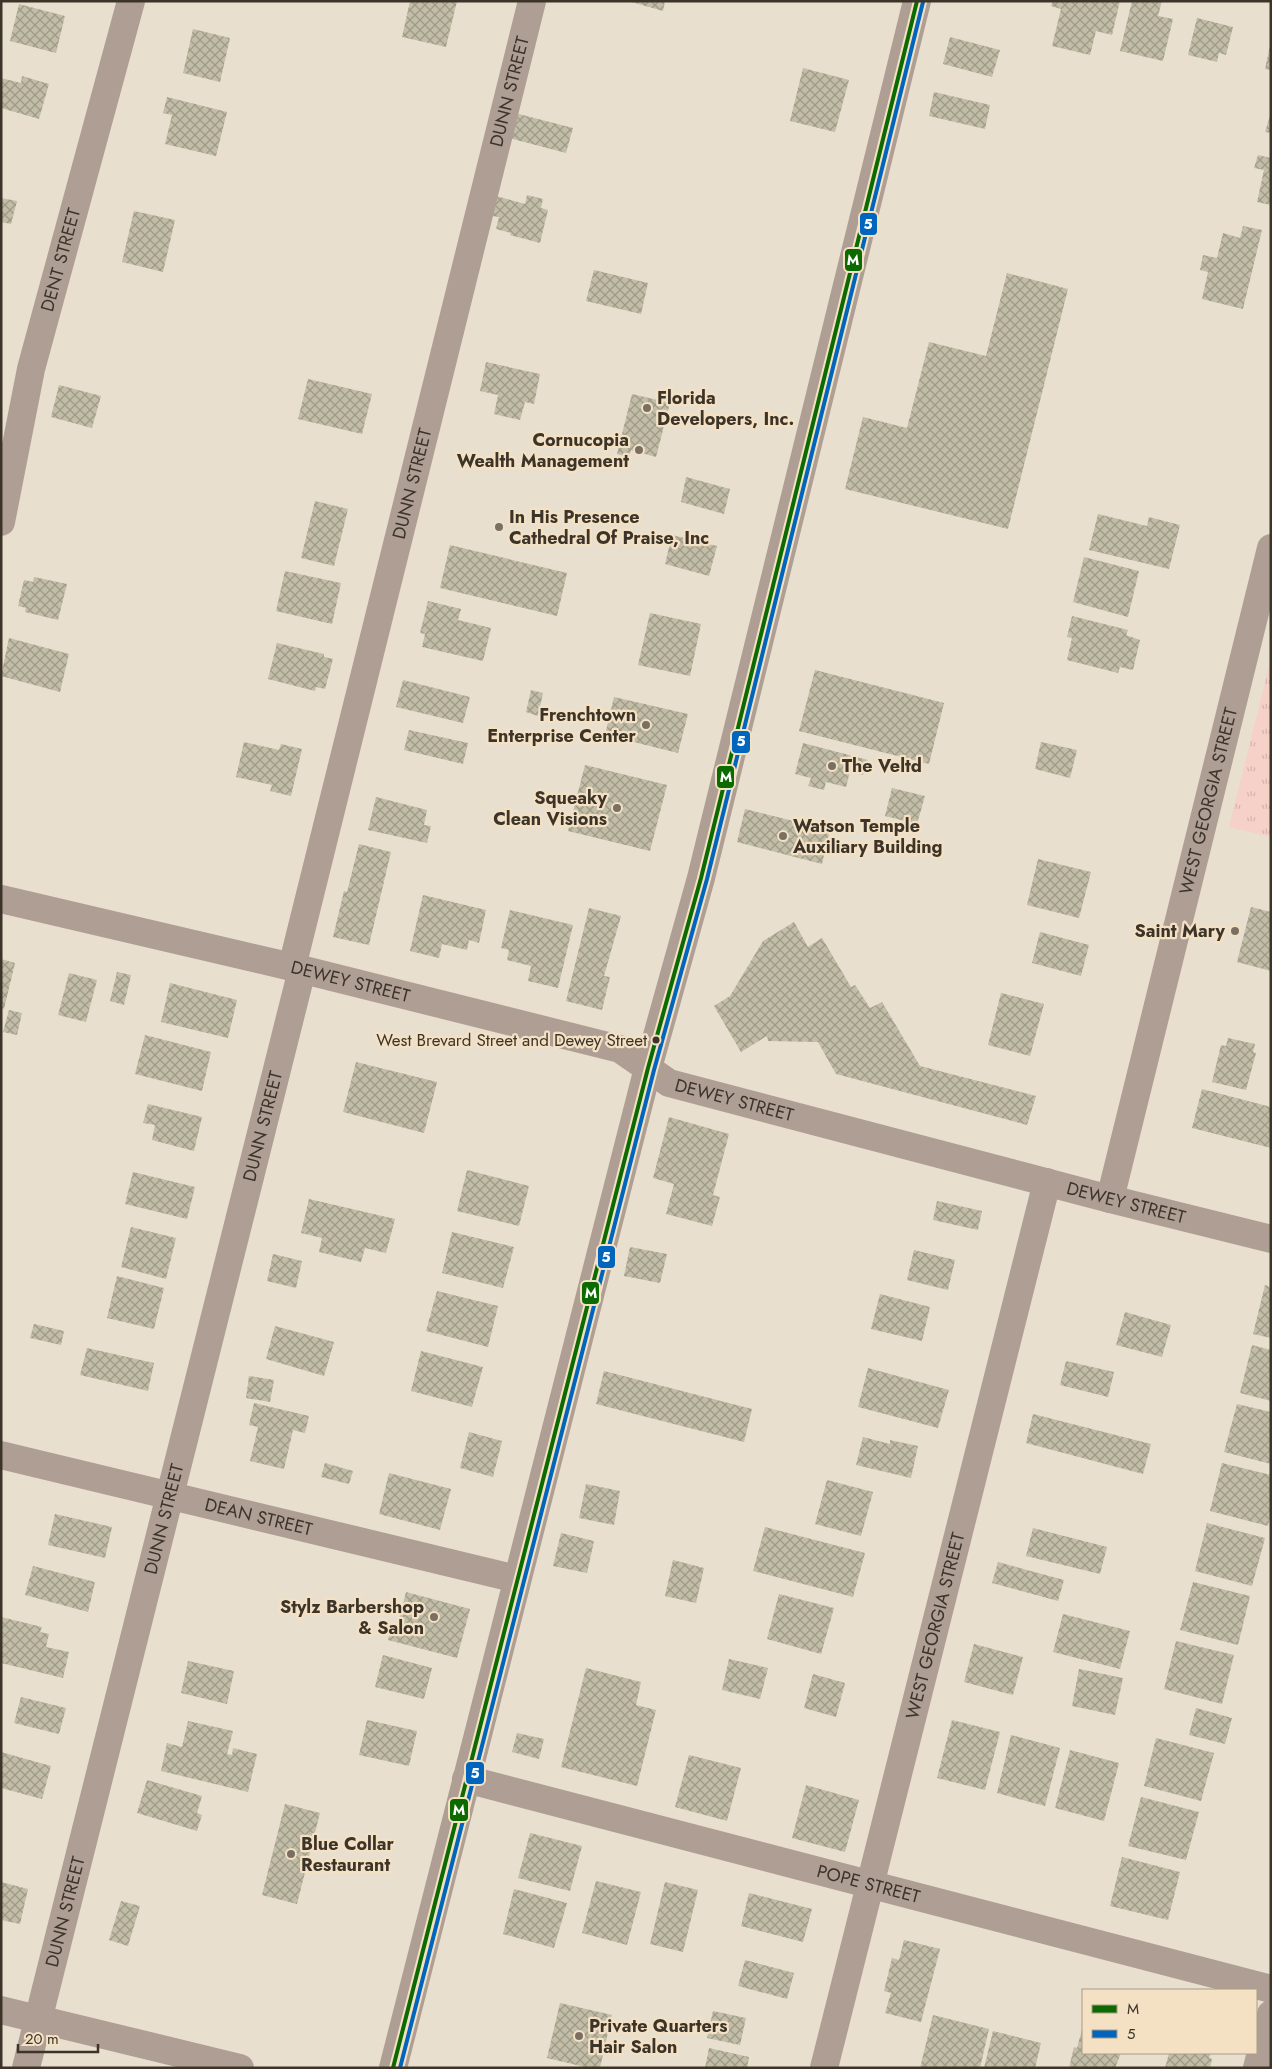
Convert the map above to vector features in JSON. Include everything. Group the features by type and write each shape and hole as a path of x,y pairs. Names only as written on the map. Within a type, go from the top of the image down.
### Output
{"street":[{"name":"DENT STREET","path":"1,522 31,369 131,1"},
{"name":"DUNN STREET","path":"26,2068 170,1495 532,1"},
{"path":"393,2068 648,1068 701,878 917,1"},
{"name":"WEST GEORGIA STREET","path":"1110,1199 1271,548"},
{"name":"DEWEY STREET","path":"1,899 620,1048 669,1083 1110,1199 1271,1239"},
{"name":"WEST GEORGIA STREET","path":"824,2068 1047,1182"},
{"name":"DEAN STREET","path":"1,1455 517,1579"},
{"name":"POPE STREET","path":"466,1779 1271,1989"},
{"path":"1,2010 240,2068"},
{"path":"1257,2068 1271,2014"}],"green space":[{"path":"1271,658 1271,837 1229,827"}],"building":[{"path":"410,1 457,1 446,47 402,37"},
{"path":"628,1 665,1 663,11"},
{"path":"1053,1 1120,1 1112,35 1096,31 1090,55 1052,46 1061,9 1051,6"},
{"path":"1132,1 1162,1 1158,16 1173,19 1163,61 1120,51"},
{"path":"19,4 65,16 56,53 10,41"},
{"path":"1197,18 1233,27 1226,55 1219,53 1217,62 1188,55"},
{"path":"193,29 230,38 220,82 183,73"},
{"path":"950,37 1000,50 992,77 943,64"},
{"path":"1271,46 1271,70 1265,69"},
{"path":"803,68 849,80 835,132 790,121"},
{"path":"22,76 49,84 39,119 1,108 1,78 21,83"},
{"path":"934,92 990,105 985,129 929,116"},
{"path":"167,97 227,112 216,156 165,144 172,115 163,113"},
{"path":"515,113 573,128 566,153 509,138"},
{"path":"1271,113 1271,133 1265,132"},
{"path":"1258,155 1271,158 1271,205 1257,202 1264,170 1254,168"},
{"path":"527,195 543,199 541,208 548,210 540,243 496,229 499,217 492,216 496,196 525,204"},
{"path":"1,198 17,201 11,224 1,222"},
{"path":"134,211 175,220 163,272 122,262"},
{"path":"1243,226 1262,230 1243,309 1202,299 1208,272 1200,270 1203,255 1217,258 1223,233 1240,238"},
{"path":"594,270 648,283 641,314 586,301"},
{"path":"1007,273 1068,289 1008,529 845,489 863,417 907,428 929,342 986,356"},
{"path":"486,362 540,374 534,404 525,402 520,420 494,414 498,395 480,391"},
{"path":"308,379 372,394 362,434 298,419"},
{"path":"59,385 101,396 92,428 51,417"},
{"path":"632,394 670,403 656,457 631,450 629,457 617,454"},
{"path":"686,477 730,489 724,514 681,502"},
{"path":"315,501 348,509 334,566 301,558"},
{"path":"1098,514 1147,526 1149,517 1180,525 1169,569 1089,550"},
{"path":"672,535 717,546 709,576 665,564"},
{"path":"450,545 567,573 557,616 440,588"},
{"path":"1084,557 1139,571 1128,617 1073,602"},
{"path":"285,571 341,583 332,624 276,611"},
{"path":"34,577 67,584 58,620 25,612 26,608 18,606 24,580 33,582"},
{"path":"428,601 461,609 458,620 491,628 483,661 422,647 425,634 420,633"},
{"path":"650,613 701,624 690,676 638,665"},
{"path":"1072,616 1128,630 1126,635 1140,640 1133,670 1120,667 1118,673 1067,660 1072,638 1067,637"},
{"path":"9,638 69,654 60,692 1,676"},
{"path":"277,643 324,654 324,657 333,659 325,689 316,687 315,691 268,679"},
{"path":"815,670 944,703 929,764 799,731"},
{"path":"403,680 470,697 463,723 396,707"},
{"path":"531,690 543,693 538,716 526,712"},
{"name":"Frenchtown Enterprise Center","path":"614,697 688,714 678,753 605,735"},
{"path":"409,730 468,743 463,764 404,750"},
{"path":"244,742 279,750 281,744 302,749 291,796 270,791 272,785 236,777"},
{"path":"1041,742 1077,750 1070,778 1035,769"},
{"name":"The Veltd","path":"803,743 868,760 863,775 850,772 846,787 826,782 824,790 808,786 811,778 795,774"},
{"name":"Squeaky Clean Visions","path":"585,765 667,785 650,851 568,831"},
{"path":"892,788 925,796 917,824 885,816"},
{"path":"376,797 427,810 424,825 431,826 427,843 368,830"},
{"name":"Watson Temple Auxiliary Building","path":"745,809 830,830 822,864 737,842"},
{"path":"359,844 391,852 369,945 333,937 344,891 347,892"},
{"path":"1038,859 1091,872 1079,918 1027,905"},
{"path":"423,895 486,910 479,943 469,940 467,950 442,944 439,958 410,951"},
{"path":"1251,907 1271,912 1271,971 1237,962"},
{"path":"589,908 621,916 604,976 610,977 602,1010 566,1001"},
{"path":"510,910 573,925 558,988 528,981 531,966 507,960 509,950 501,948"},
{"path":"794,922 808,947 822,938 851,987 855,985 870,1008 882,1002 920,1066 1036,1096 1027,1125 836,1074 818,1042 768,1041 767,1036 741,1052 714,1006 730,996 763,941"},
{"path":"1040,932 1089,945 1081,976 1032,963"},
{"path":"1,959 15,963 4,1009 1,1008"},
{"path":"117,972 131,975 124,1005 110,1001"},
{"path":"69,973 97,980 86,1022 58,1015"},
{"path":"170,983 237,1000 228,1038 161,1022"},
{"path":"1001,993 1044,1004 1030,1056 988,1045"},
{"path":"9,1010 22,1013 17,1035 3,1032"},
{"path":"145,1035 211,1052 202,1091 135,1074"},
{"path":"1228,1038 1255,1044 1253,1052 1256,1053 1246,1090 1212,1082 1221,1045 1226,1046"},
{"path":"356,1062 437,1082 424,1133 343,1112"},
{"path":"1202,1089 1271,1107 1271,1148 1192,1128"},
{"path":"148,1104 202,1117 194,1151 152,1140 155,1125 143,1123"},
{"path":"669,1117 729,1134 713,1195 720,1197 712,1226 666,1214 674,1184 653,1178"},
{"path":"467,1170 529,1186 519,1226 457,1211"},
{"path":"133,1172 195,1187 187,1219 125,1204"},
{"path":"309,1199 395,1219 386,1253 365,1248 361,1262 319,1252 322,1238 301,1233"},
{"path":"937,1201 982,1211 978,1230 933,1220"},
{"path":"131,1227 176,1238 166,1279 121,1267"},
{"path":"452,1232 514,1247 503,1288 442,1273"},
{"path":"630,1247 667,1254 660,1283 624,1276"},
{"path":"914,1250 955,1260 948,1290 907,1280"},
{"path":"273,1254 302,1261 296,1288 267,1281"},
{"path":"117,1276 164,1288 154,1329 107,1318"},
{"path":"1265,1285 1271,1287 1271,1338 1253,1334"},
{"path":"437,1291 498,1306 488,1347 426,1331"},
{"path":"880,1294 930,1307 922,1341 871,1329"},
{"path":"1125,1312 1171,1325 1162,1357 1116,1345"},
{"path":"34,1324 64,1331 61,1345 30,1338"},
{"path":"275,1326 334,1342 324,1376 266,1359"},
{"path":"1252,1345 1271,1350 1271,1401 1240,1393"},
{"path":"87,1348 154,1363 148,1391 80,1375"},
{"path":"421,1351 483,1367 472,1407 411,1391"},
{"path":"1066,1361 1114,1372 1108,1397 1060,1385"},
{"path":"868,1368 949,1390 938,1428 858,1407"},
{"path":"604,1371 752,1409 744,1442 596,1404"},
{"path":"249,1376 274,1380 270,1402 246,1398"},
{"path":"254,1403 309,1416 305,1433 293,1430 284,1469 250,1461 258,1427 249,1425"},
{"path":"1237,1404 1271,1412 1271,1464 1224,1452"},
{"path":"1033,1414 1151,1444 1143,1474 1026,1443"},
{"path":"469,1432 502,1441 493,1477 460,1468"},
{"path":"863,1437 890,1444 890,1440 918,1446 911,1478 856,1465"},
{"path":"325,1463 353,1471 349,1484 321,1477"},
{"path":"1222,1463 1271,1475 1271,1513 1268,1526 1210,1511"},
{"path":"389,1473 451,1489 440,1530 379,1514"},
{"path":"827,1480 873,1492 861,1536 815,1524"},
{"path":"586,1484 620,1491 614,1525 579,1518"},
{"path":"55,1514 112,1527 105,1558 48,1545"},
{"path":"1207,1523 1265,1538 1252,1586 1195,1571"},
{"path":"765,1527 865,1553 853,1597 753,1571"},
{"path":"1033,1528 1107,1547 1100,1574 1026,1556"},
{"path":"561,1533 594,1541 587,1573 553,1566"},
{"path":"673,1560 704,1568 696,1603 665,1596"},
{"path":"998,1562 1064,1580 1058,1601 992,1583"},
{"path":"33,1566 95,1582 88,1612 25,1595"},
{"path":"1193,1582 1250,1596 1238,1645 1180,1630"},
{"name":"Stylz Barbershop & Salon","path":"406,1592 470,1609 457,1658 388,1640 392,1625 397,1627"},
{"path":"779,1594 834,1608 821,1654 767,1639"},
{"path":"1063,1614 1130,1631 1120,1669 1053,1652"},
{"path":"1,1617 42,1627 40,1632 49,1634 46,1647 69,1652 63,1678 1,1663"},
{"path":"1176,1641 1234,1655 1222,1704 1164,1689"},
{"path":"974,1644 1023,1657 1013,1695 964,1682"},
{"path":"383,1655 432,1668 424,1699 375,1687"},
{"path":"729,1659 768,1668 760,1699 722,1690"},
{"path":"188,1661 234,1671 227,1704 181,1693"},
{"path":"586,1668 641,1682 636,1705 656,1710 637,1786 561,1767"},
{"path":"1079,1669 1123,1678 1115,1715 1072,1706"},
{"path":"813,1674 845,1683 836,1717 804,1708"},
{"path":"21,1697 66,1708 59,1734 14,1723"},
{"path":"1196,1708 1232,1718 1225,1744 1189,1735"},
{"path":"367,1720 417,1731 409,1766 359,1755"},
{"path":"952,1720 1000,1732 985,1790 937,1778"},
{"path":"188,1721 233,1731 227,1754 232,1755 233,1748 257,1754 248,1792 161,1771 167,1743 182,1747"},
{"path":"517,1733 544,1739 539,1759 512,1752"},
{"path":"1011,1735 1060,1748 1045,1806 997,1793"},
{"path":"1156,1738 1214,1753 1201,1801 1144,1786"},
{"path":"1070,1750 1119,1763 1104,1821 1055,1808"},
{"path":"1,1752 51,1766 42,1799 1,1788"},
{"path":"689,1755 741,1768 727,1821 675,1807"},
{"path":"147,1780 202,1796 197,1813 202,1815 197,1831 137,1813"},
{"path":"806,1785 859,1800 845,1852 792,1838"},
{"path":"1141,1797 1199,1812 1186,1860 1128,1846"},
{"name":"Blue Collar Restaurant","path":"285,1804 320,1813 297,1904 262,1895"},
{"path":"530,1833 582,1846 570,1891 518,1878"},
{"path":"1122,1857 1180,1872 1168,1920 1110,1906"},
{"path":"596,1881 641,1892 627,1945 582,1933"},
{"path":"1,1882 28,1889 20,1924 1,1920"},
{"path":"665,1882 698,1890 683,1952 650,1944"},
{"path":"514,1889 567,1903 554,1948 503,1934"},
{"path":"749,1893 812,1909 803,1942 741,1926"},
{"path":"121,1901 140,1906 128,1946 109,1940"},
{"path":"904,1940 940,1949 921,2022 885,2013 891,1993 884,1991 892,1958 899,1960"},
{"path":"745,1960 794,1973 787,1999 738,1986"},
{"name":"Private Quarters Hair Salon","path":"560,2003 612,2015 600,2068 589,2068 547,2058"},
{"path":"713,2011 746,2018 740,2045 707,2038"},
{"path":"933,2015 989,2029 980,2068 920,2068"},
{"path":"1082,2030 1082,2054 1121,2054 1115,2068 1069,2068 1074,2047 1077,2048"},
{"path":"993,2031 1041,2043 1035,2068 984,2068"},
{"path":"709,2048 749,2057 747,2068 705,2068"},
{"path":"1169,2054 1211,2054 1209,2058 1212,2059 1210,2068 1165,2068"}],"transit line":[{"name":"M","path":"393,2068 648,1068 701,878 917,1"},
{"name":"5","path":"400,2068 654,1070 707,879 923,2"}],"place":[{"name":"Florida Developers, Inc.","path":"647,408"},
{"name":"Cornucopia Wealth Management","path":"639,450"},
{"name":"In His Presence Cathedral Of Praise, Inc","path":"499,527"},
{"name":"Frenchtown Enterprise Center","path":"646,725"},
{"name":"The Veltd","path":"832,766"},
{"name":"Squeaky Clean Visions","path":"617,808"},
{"name":"Watson Temple Auxiliary Building","path":"783,836"},
{"name":"Saint Mary","path":"1235,931"},
{"name":"West Brevard Street and Dewey Street","path":"656,1040"},
{"name":"Stylz Barbershop & Salon","path":"434,1617"},
{"name":"Blue Collar Restaurant","path":"291,1854"},
{"name":"Private Quarters Hair Salon","path":"579,2036"}]}
